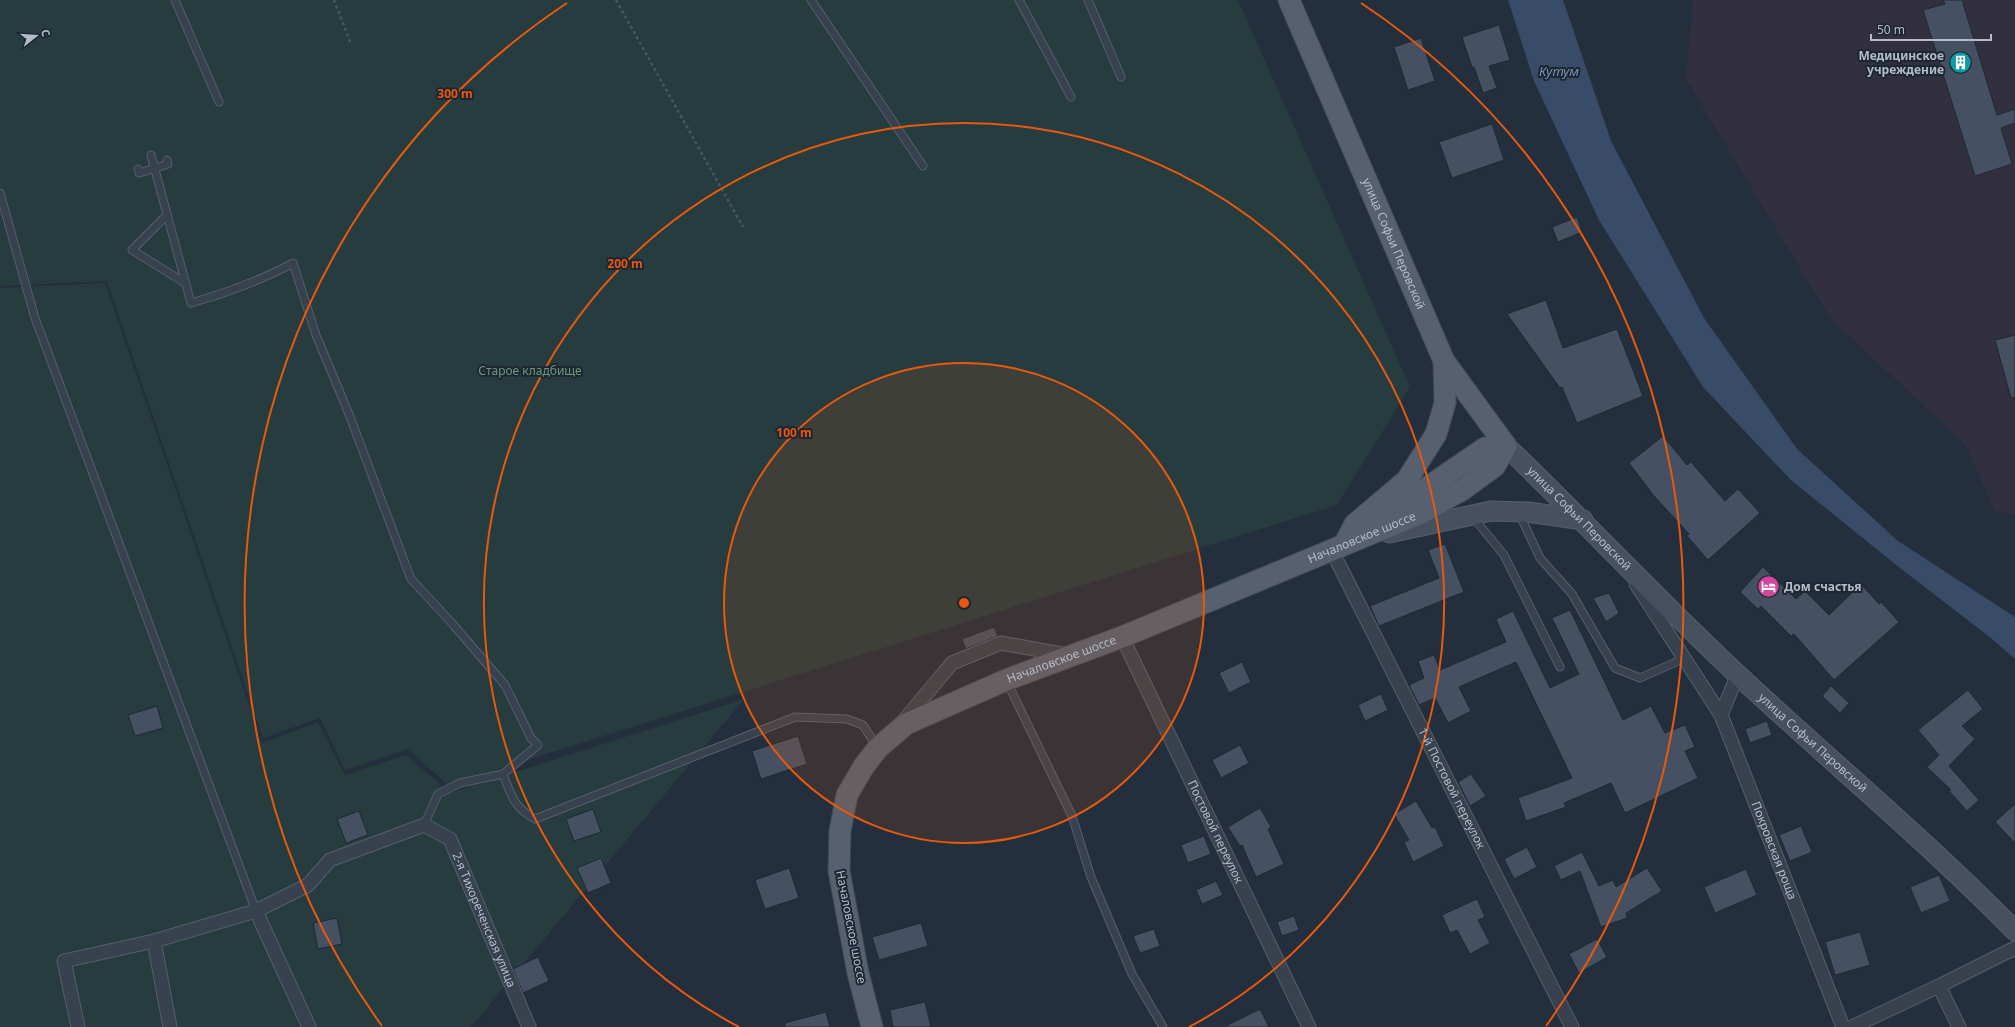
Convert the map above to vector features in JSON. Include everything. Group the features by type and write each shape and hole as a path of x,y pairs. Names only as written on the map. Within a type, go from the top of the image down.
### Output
{"main road":[{"name":"улица Софьи Перовской","path":"1289,0 1444,361 1506,446 1583,520 1623,564 1738,674 1974,890 2015,931"},
{"path":"1338,546 1355,524 1407,480 1436,434 1445,403 1444,361"},
{"name":"Началовское шоссе","path":"872,1027 858,973 839,871 840,831 847,795 864,766 884,743 906,724 1006,680 1122,637 1338,546 1421,513 1462,490 1494,466 1506,446"},
{"path":"1338,546 1470,514 1491,511 1518,512 1583,520"}],"street":[{"name":"1-й Постовой переулок","path":"1338,546 1572,1027"},
{"name":"Покровская роща","path":"1623,564 1721,715 1843,1027"},
{"name":"Постовой переулок","path":"1122,637 1309,1027"},
{"path":"884,743 952,662 1001,643 1071,656"},
{"path":"1721,715 1738,674"},
{"path":"78,1027 64,962 154,941 256,911 308,885 330,860 424,826"},
{"name":"2-я Тихореченская улица","path":"424,826 450,839 529,1027"},
{"path":"256,911 309,1027"},
{"path":"154,941 170,1027"},
{"path":"1852,1027 2015,948"},
{"path":"1939,986 1959,1027"}],"lane":[{"path":"174,0 219,102"},
{"path":"811,0 922,166"},
{"path":"1019,0 1071,97"},
{"path":"1088,0 1121,77"},
{"path":"150,155 191,303 225,293 271,275 293,264 316,335 349,414 410,579 450,621 505,685 531,738 538,745 503,774 460,783 438,794 424,826"},
{"path":"138,169 140,173 154,169 168,164 167,160"},
{"path":"0,193 36,318 256,911"},
{"path":"167,214 132,250 185,283"},
{"path":"1518,512 1540,558 1572,594 1615,668 1640,678 1685,658"},
{"path":"1470,514 1504,555 1560,667"},
{"path":"1006,680 1072,816 1091,877 1132,974 1163,1027"},
{"path":"503,774 513,800 523,813 535,819 795,717 848,719 863,725 884,743"}],"path":[{"path":"334,0 352,44"},
{"path":"616,0 743,227"}],"shaded area":[{"path":"1693,0 2015,0 2015,515 1995,511 1965,444 1831,319 1686,79"}],"green space":[{"name":"Старое кладбище","path":"0,0 1238,0 1410,387 1337,505 448,785 408,749 345,770 320,718 263,738 107,281 0,286"},
{"path":"105,283 262,743 318,722 345,775 406,755 450,793 744,699 471,1027 0,1027 0,288"}],"water":[{"name":"Кутум","path":"1508,0 1563,0 1611,141 1704,318 1797,449 1898,541 2015,617 2015,659 1991,638 1900,568 1791,480 1703,387 1599,220 1534,81"}],"building":[{"name":"Медицинское учреждение","path":"1943,0 1962,0 1997,115 2015,109 2015,123 2001,128 2012,164 1975,176 1923,10 1945,4"},
{"path":"1499,25 1510,60 1489,66 1497,88 1483,93 1462,37"},
{"path":"1421,38 1435,81 1408,90 1394,47"},
{"path":"1492,124 1504,160 1452,178 1439,142"},
{"path":"1577,217 1582,232 1558,242 1552,227"},
{"path":"1546,300 1563,348 1617,329 1643,396 1577,423 1562,387 1560,388 1507,314"},
{"path":"2015,335 2015,397 2011,398 1995,340"},
{"path":"1663,436 1687,465 1691,462 1725,501 1738,489 1760,513 1708,560 1687,536 1689,534 1654,496 1629,463"},
{"path":"1445,544 1464,592 1379,626 1370,606 1439,578 1428,550"},
{"path":"1763,567 1796,599 1805,591 1829,615 1861,584 1879,604 1881,602 1899,622 1834,680 1794,634 1791,636 1761,606 1758,609 1740,592"},
{"path":"1609,593 1619,613 1606,622 1593,598"},
{"path":"1570,610 1623,720 1651,706 1665,733 1685,725 1695,747 1685,751 1698,778 1625,813 1611,783 1564,803 1566,807 1526,821 1518,798 1572,778 1516,662 1459,687 1471,711 1448,723 1435,698 1419,705 1409,685 1424,678 1418,661 1434,655 1440,670 1506,642 1496,619 1513,611 1550,688 1579,674 1552,618"},
{"path":"994,627 998,636 966,649 962,639"},
{"path":"1242,662 1251,682 1229,693 1219,673"},
{"path":"1831,686 1849,703 1840,713 1822,696"},
{"path":"1968,690 1983,709 1962,726 1975,739 1949,766 1979,800 1967,811 1949,791 1951,790 1927,767 1939,755 1918,730"},
{"path":"1381,694 1388,710 1365,721 1358,705"},
{"path":"157,706 163,728 135,736 128,715"},
{"path":"1767,721 1772,735 1750,743 1745,729"},
{"path":"798,736 807,764 761,779 752,751"},
{"path":"1240,745 1249,763 1221,778 1212,760"},
{"path":"1471,774 1486,796 1470,806 1458,782"},
{"path":"1416,801 1432,828 1435,827 1444,846 1413,862 1404,842 1409,840 1394,814"},
{"path":"2015,804 2015,843 1995,822"},
{"path":"1260,808 1271,827 1268,829 1284,864 1256,877 1242,845 1240,846 1228,827"},
{"path":"593,809 601,832 574,841 566,819"},
{"path":"359,811 368,835 346,843 337,819"},
{"path":"1801,826 1812,852 1790,861 1779,835"},
{"path":"1204,836 1211,854 1188,863 1181,845"},
{"path":"1527,847 1537,867 1514,879 1504,859"},
{"path":"1582,852 1599,886 1613,880 1616,887 1647,868 1662,891 1626,913 1627,918 1601,927 1580,871 1561,880 1554,866"},
{"path":"601,858 611,883 588,893 577,868"},
{"path":"789,868 799,898 765,909 755,880"},
{"path":"1746,869 1757,895 1715,913 1704,887"},
{"path":"1939,875 1950,901 1921,913 1910,887"},
{"path":"1216,881 1223,895 1202,904 1196,890"},
{"path":"1477,899 1485,917 1478,920 1490,943 1470,954 1457,930 1450,933 1442,915"},
{"path":"1294,916 1299,930 1282,936 1277,922"},
{"path":"337,918 342,944 318,949 313,923"},
{"path":"921,923 928,946 879,960 872,937"},
{"path":"1154,929 1160,946 1140,953 1133,936"},
{"path":"1860,932 1870,965 1835,975 1825,942"},
{"path":"1597,939 1607,957 1579,973 1569,954"},
{"path":"538,957 549,981 523,993 513,969"},
{"path":"925,1002 931,1027 893,1027 890,1010"},
{"path":"1260,1009 1269,1027 1224,1027"},
{"path":"826,1012 830,1027 785,1027 785,1023"}],"place":[{"name":"Медицинское учреждение","path":"1960,63"},
{"name":"Дом счастья","path":"1768,587"}]}
